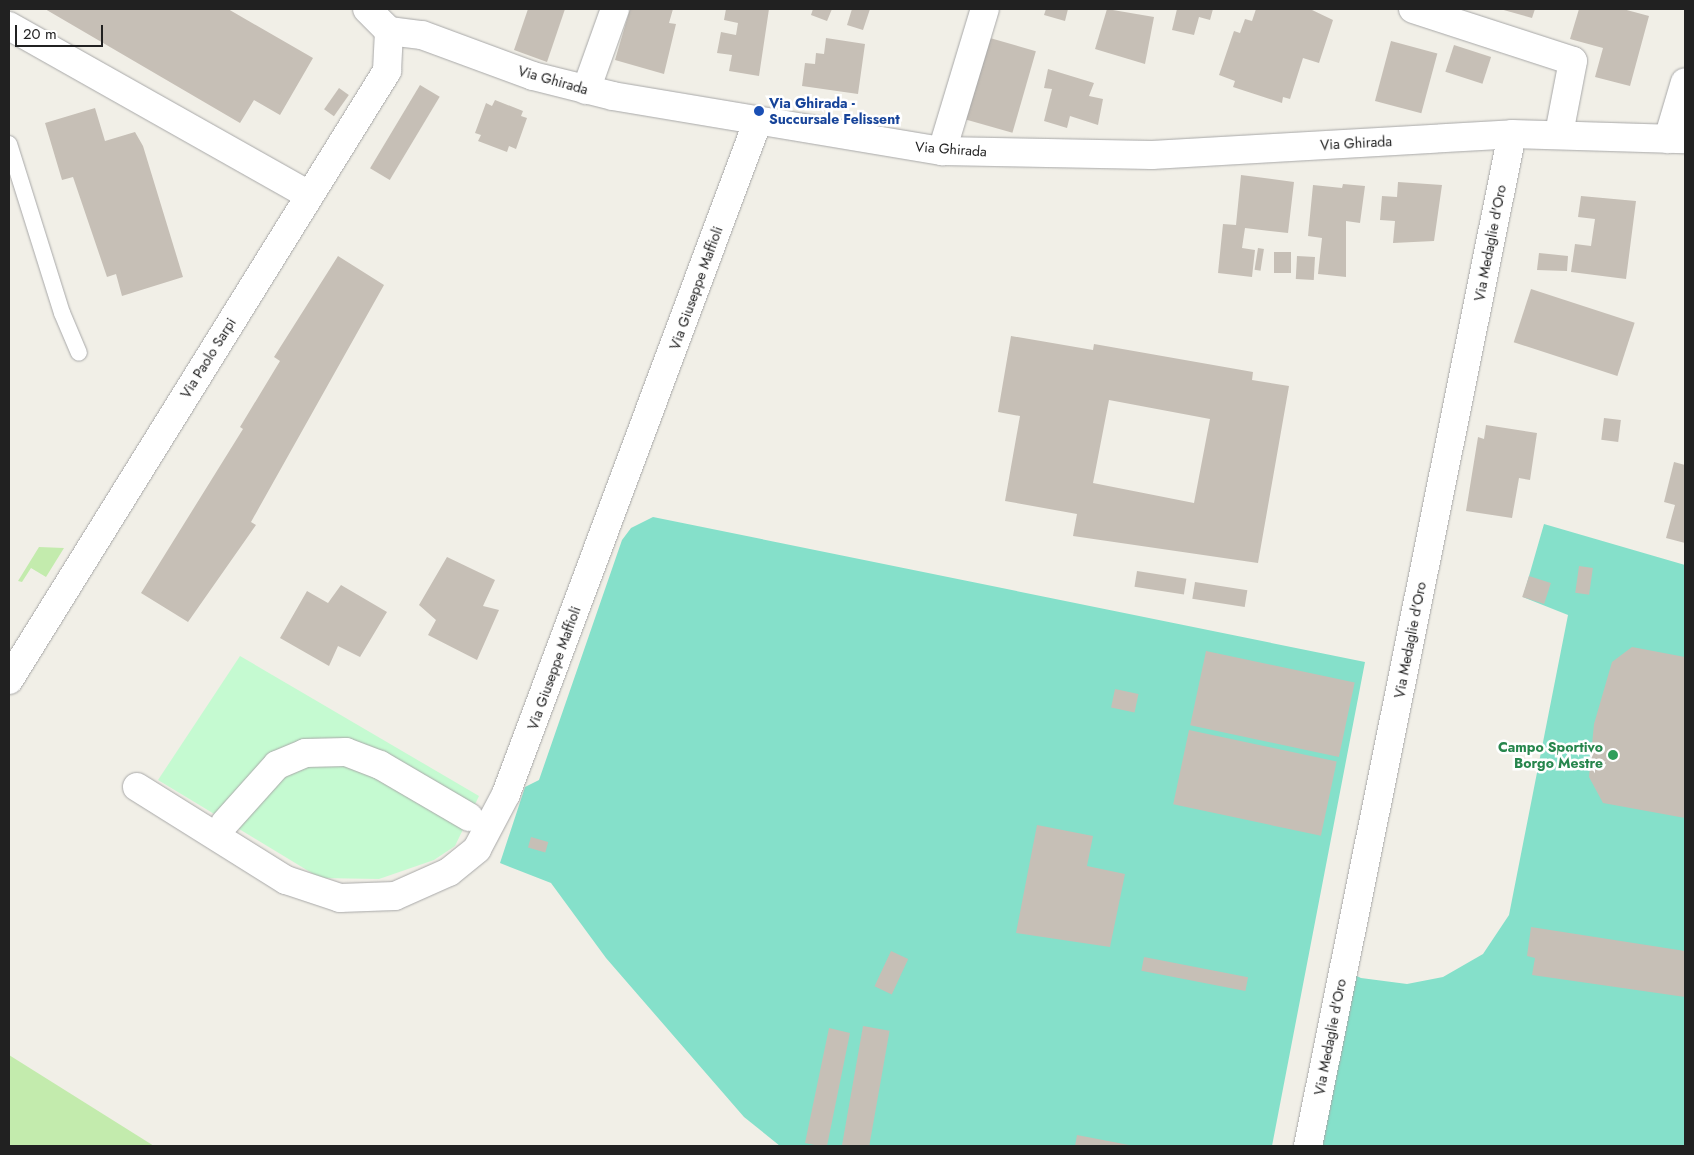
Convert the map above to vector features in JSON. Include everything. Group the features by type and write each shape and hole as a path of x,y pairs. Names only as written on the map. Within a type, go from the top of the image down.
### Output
{"street":[{"path":"367,9 389,31"},
{"path":"586,90 615,9"},
{"path":"942,151 985,9"},
{"path":"1413,9 1573,61 1559,134"},
{"path":"9,26 309,195"},
{"name":"Via Ghirada","path":"389,31 422,35 532,76 586,90 757,123 942,151 1152,155 1512,134 1677,139"},
{"name":"Via Paolo Sarpi","path":"9,680 387,71 389,31"},
{"path":"1677,139 1685,82"},
{"name":"Via Giuseppe Maffioli","path":"137,787 286,880 340,898 395,896 449,872 477,849 506,794 757,123"},
{"name":"Via Medaglie d'Oro","path":"1308,1146 1512,134"},
{"path":"225,823 277,765 305,753 346,752 380,765 469,817"}],"lane":[{"path":"9,144 62,313 79,353"}],"green space":[{"path":"653,517 1365,662 1272,1146 780,1146 744,1117 606,958 551,883 500,863 525,787 539,780 622,540 631,528"},
{"name":"Campo Sportivo Borgo Mestre","path":"1544,524 1685,565 1685,1146 1315,1146 1348,972 1361,978 1407,984 1443,977 1483,954 1509,915 1568,615 1523,597"},
{"path":"39,547 64,548 46,577 31,568 22,582 18,581"},
{"path":"240,656 479,796 455,846 434,860 379,879 320,878 158,780"},
{"path":"9,1055 154,1146 9,1146"}],"building":[{"path":"45,9 228,9 313,58 280,115 254,100 240,123"},
{"path":"528,9 565,9 547,62 514,50"},
{"path":"630,9 673,9 669,23 676,24 664,74 615,60"},
{"path":"726,9 769,9 759,76 729,71 732,55 717,53 721,32 736,35 738,23 724,20"},
{"path":"813,9 832,9 827,21 811,15"},
{"path":"852,9 870,9 863,30 847,25"},
{"path":"1046,9 1068,9 1065,21 1044,15"},
{"path":"1107,9 1154,17 1145,64 1095,49"},
{"path":"1177,9 1213,9 1210,20 1199,17 1194,35 1172,30"},
{"path":"1256,9 1310,9 1333,20 1319,63 1303,58 1290,99 1283,97 1282,103 1233,87 1235,81 1219,75 1234,31 1240,33 1245,19 1252,21"},
{"path":"1500,9 1535,9 1532,18"},
{"path":"1579,9 1623,9 1649,16 1630,86 1595,77 1603,48 1570,39"},
{"path":"983,36 1036,51 1012,133 960,118"},
{"path":"826,38 865,44 858,94 802,86 805,63 815,64 816,53 824,54"},
{"path":"1391,41 1437,53 1421,113 1375,101"},
{"path":"1454,45 1491,57 1482,84 1445,72"},
{"path":"1048,69 1094,83 1089,96 1103,99 1098,125 1070,116 1067,128 1044,121 1052,89 1044,88"},
{"path":"420,85 440,97 390,180 370,168"},
{"path":"339,88 349,95 334,116 324,109"},
{"path":"495,100 523,111 521,116 527,118 516,149 509,146 507,152 478,141 481,135 475,133 486,103 492,106"},
{"path":"95,108 105,141 135,132 143,146 183,277 122,296 116,274 107,277 73,177 62,180 45,123"},
{"path":"1241,175 1294,182 1288,233 1245,228 1242,248 1255,250 1252,277 1218,273 1223,224 1236,225"},
{"path":"1398,182 1442,185 1434,241 1393,243 1395,221 1380,220 1382,196 1397,197"},
{"path":"1343,184 1365,186 1360,223 1346,221 1346,277 1318,274 1322,238 1308,236 1313,185 1342,188"},
{"path":"1581,196 1636,201 1626,279 1571,272 1575,244 1591,246 1595,219 1578,217"},
{"path":"1258,248 1264,249 1260,271 1255,270"},
{"path":"1274,252 1291,252 1291,273 1274,273"},
{"path":"1539,253 1568,256 1567,271 1537,270"},
{"path":"338,256 384,285 251,522 256,525 188,622 141,593 243,429 240,427 280,361 274,357"},
{"path":"1297,256 1315,257 1314,280 1296,279"},
{"path":"1531,289 1635,323 1617,376 1514,342"},
{"path":"1011,336 1093,350 1094,344 1253,372 1252,380 1289,386 1258,563 1073,536 1077,514 1005,501 1020,416 998,412","holes":["1109,400 1210,419 1194,503 1093,483"]},
{"path":"1604,418 1621,420 1618,442 1601,440"},
{"path":"1486,425 1537,433 1530,480 1519,478 1512,518 1466,511 1478,437 1484,439"},
{"path":"1674,462 1685,465 1685,543 1666,538 1675,505 1664,502"},
{"path":"447,557 495,580 483,606 499,610 477,660 428,635 436,620 419,605"},
{"path":"1579,566 1593,568 1589,595 1575,593"},
{"path":"1137,571 1186,579 1184,595 1134,587"},
{"path":"1529,576 1551,583 1544,604 1522,597"},
{"path":"1195,582 1247,590 1245,607 1192,599"},
{"path":"341,585 387,612 360,657 338,646 329,666 280,638 307,591 328,603"},
{"path":"1632,647 1685,657 1685,818 1603,803 1589,777 1594,724 1612,662"},
{"path":"1206,651 1355,683 1339,757 1190,725"},
{"path":"1115,689 1138,694 1135,713 1111,708"},
{"path":"1189,730 1337,761 1321,836 1173,804"},
{"path":"1037,825 1093,836 1087,866 1125,874 1110,947 1016,933"},
{"path":"531,837 548,842 545,853 528,848"},
{"path":"1531,927 1685,951 1685,997 1532,975 1535,958 1527,956"},
{"path":"891,951 908,959 892,994 875,986"},
{"path":"1144,957 1248,977 1245,991 1141,971"},
{"path":"863,1026 890,1031 869,1146 842,1146"},
{"path":"829,1028 850,1033 827,1146 819,1146 805,1143"},
{"path":"1077,1135 1129,1145 1129,1146 1075,1146"}],"place":[{"name":"Via Ghirada - Succursale Felissent","path":"759,111"},
{"name":"Campo Sportivo Borgo Mestre","path":"1613,755"}]}
